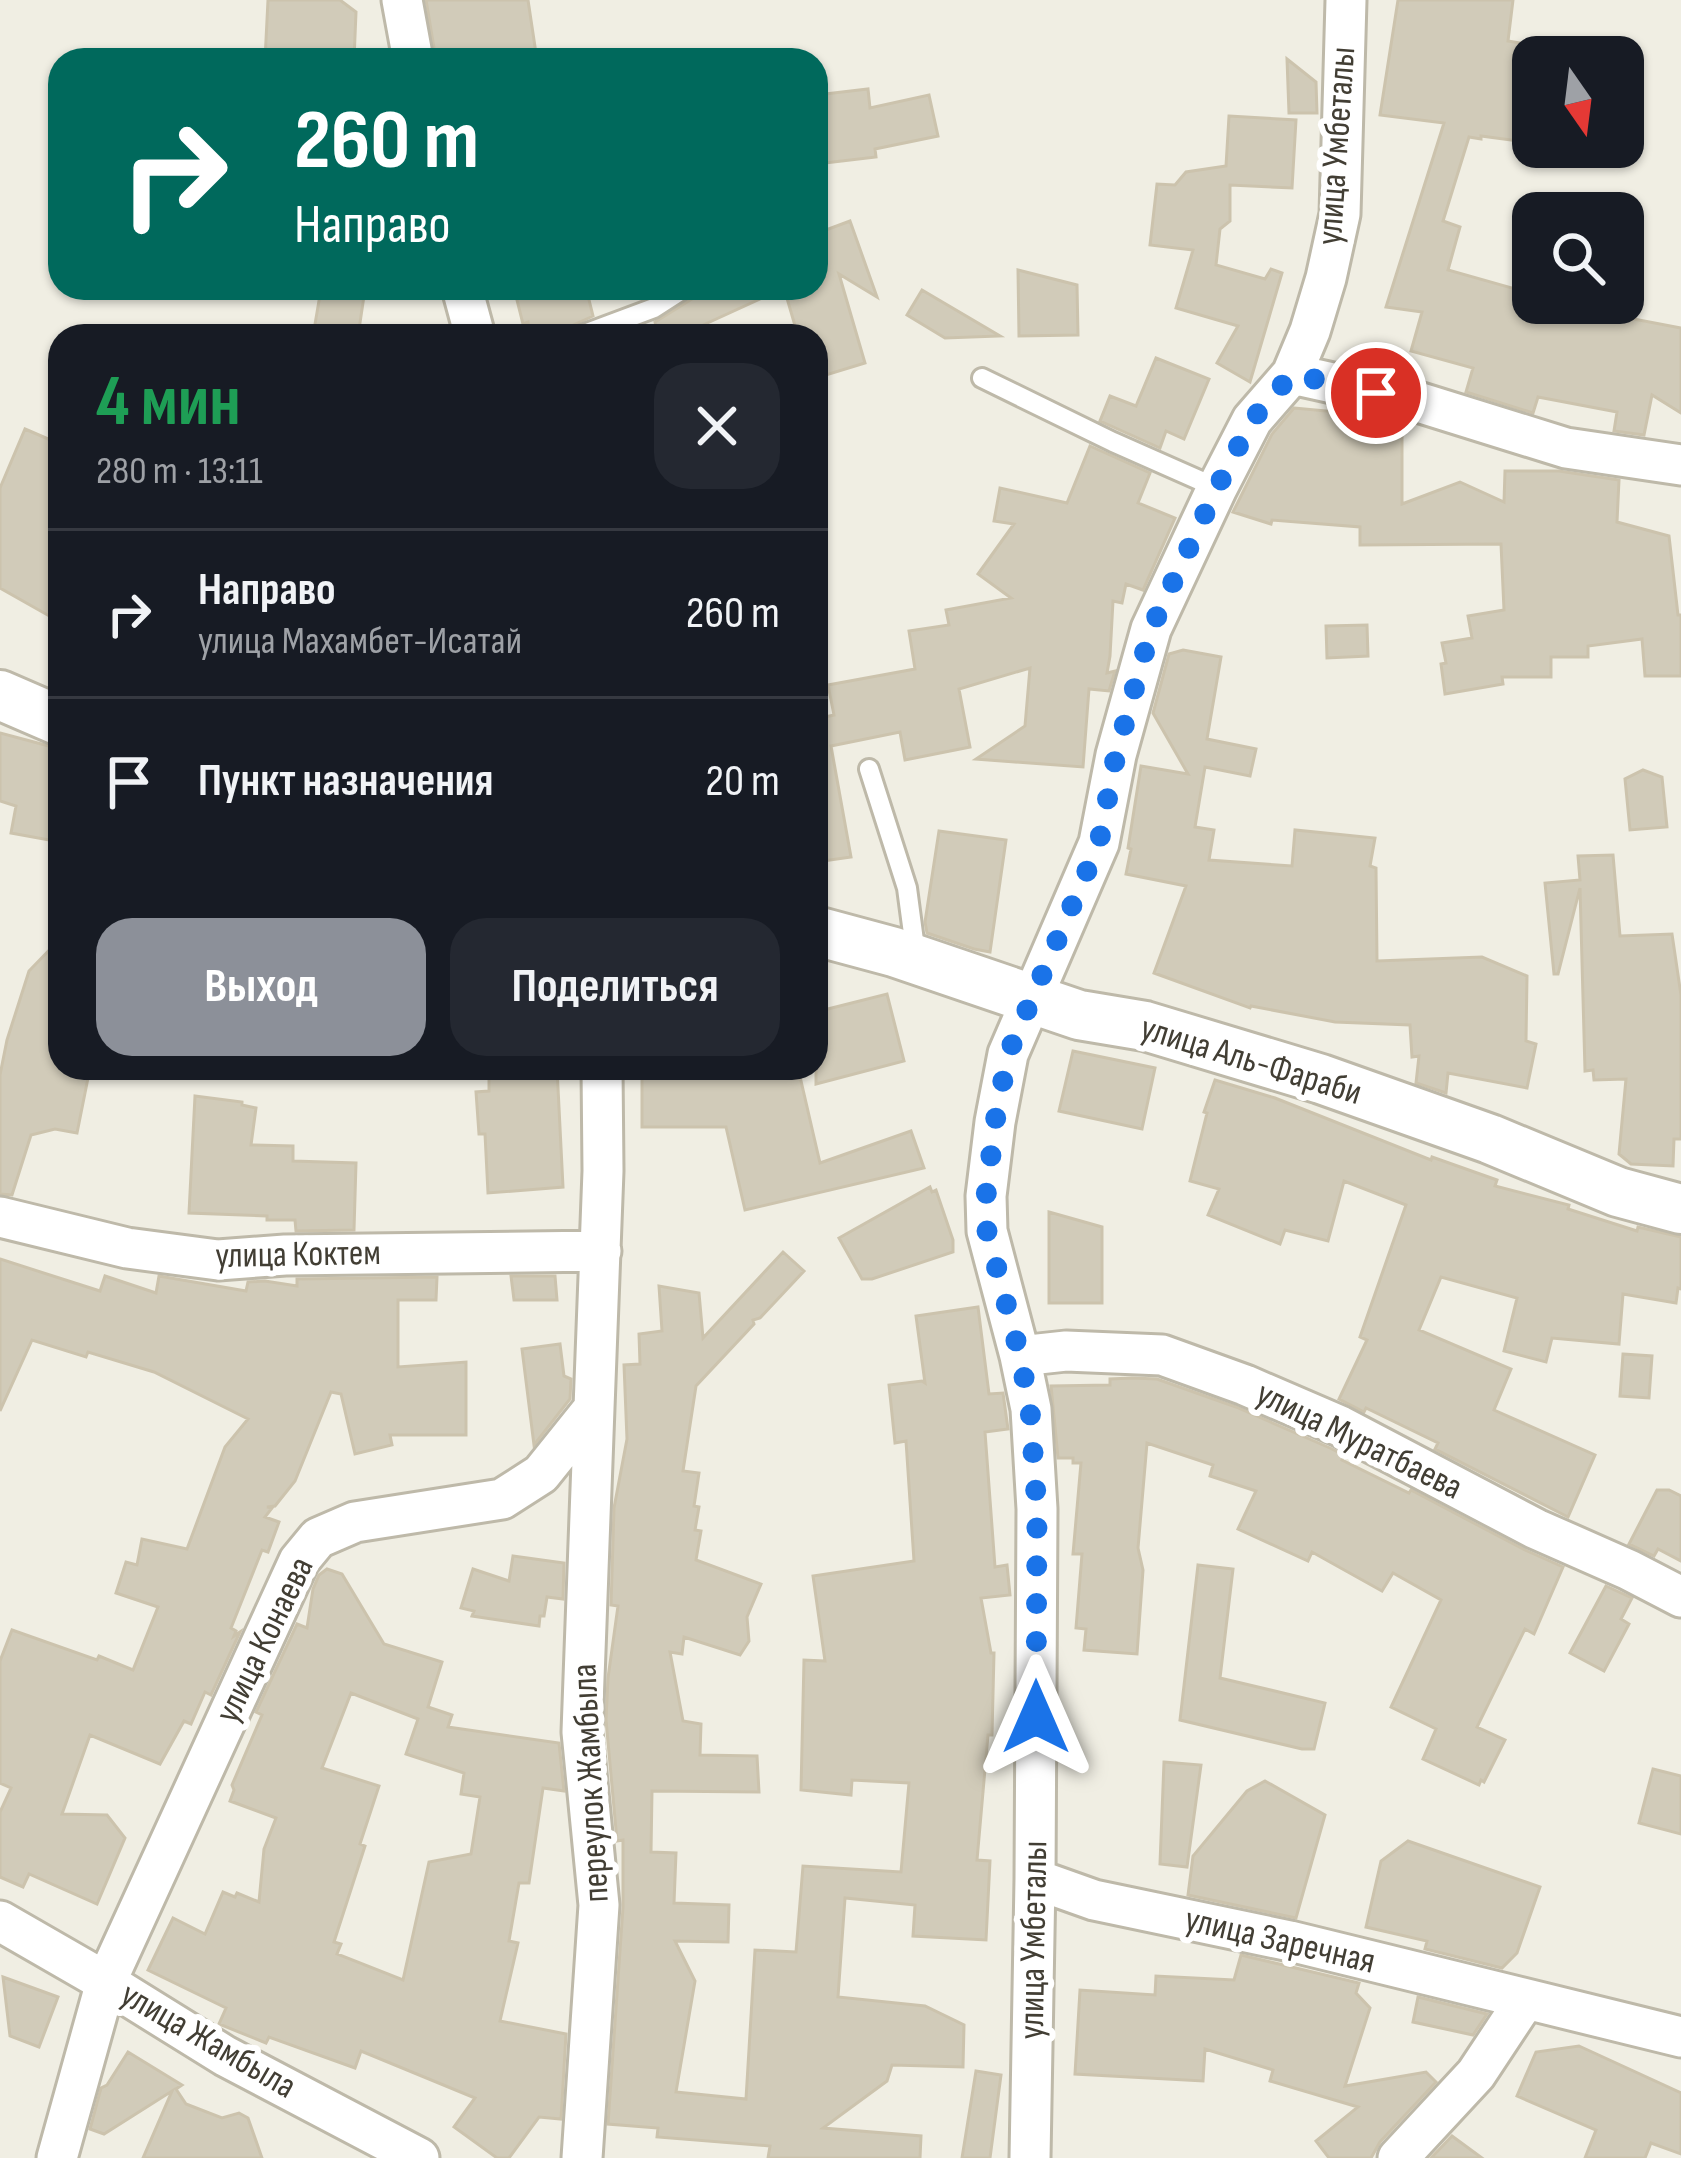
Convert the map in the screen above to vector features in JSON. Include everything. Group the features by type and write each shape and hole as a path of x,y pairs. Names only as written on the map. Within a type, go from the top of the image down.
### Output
{"street":[{"path":"402,0 411,48"},
{"name":"улица Умбеталы","path":"1030,2158 1037,1509 1030,1409 987,1231 995,1122 1008,1054 1099,843 1116,755 1151,629 1252,420 1292,374 1321,296 1340,214 1346,0"},
{"path":"1292,374 1418,402 1566,448 1681,465"},
{"path":"0,695 48,716"},
{"name":"улица Аль-Фараби","path":"828,934 1079,1015 1145,1026 1321,1079 1490,1139 1618,1192 1681,1209"},
{"path":"595,1408 602,1080"},
{"name":"улица Коктем","path":"0,1217 127,1248 218,1260 601,1251"},
{"name":"улица Муратбаева","path":"1020,1356 1066,1351 1162,1355 1245,1385 1340,1426 1536,1529 1681,1597"},
{"name":"улица Конаева","path":"58,2158 106,1982 299,1561 317,1538 355,1522 502,1499 541,1474 595,1408"},
{"name":"переулок Жамбыла","path":"582,2158 599,1905 582,1732 595,1408"},
{"name":"улица Заречная","path":"1035,1879 1094,1900 1290,1941 1681,2037"},
{"name":"улица Жамбыла","path":"0,1921 225,2056 418,2158"},
{"path":"1398,2158 1476,2074 1526,2000"}],"lane":[{"path":"611,324 666,300"},
{"path":"982,378 1217,488"},
{"path":"869,769 907,888 916,959"}],"building":[{"path":"268,0 340,0 356,12 354,48 266,48"},
{"path":"426,0 528,0 535,48 434,48"},
{"path":"1398,0 1513,0 1508,41 1512,42 1512,140 1469,137 1443,221 1460,227 1448,270 1512,288 1512,324 1644,321 1681,328 1681,413 1652,395 1644,435 1614,431 1617,412 1538,397 1533,413 1466,392 1473,368 1411,351 1422,312 1386,307 1444,123 1380,115"},
{"path":"1287,59 1316,82 1317,113 1289,113"},
{"path":"868,89 870,108 929,95 938,136 875,149 876,157 828,163 828,94"},
{"path":"1229,116 1296,120 1292,188 1230,185 1230,221 1220,229 1216,265 1265,279 1271,269 1282,273 1250,382 1217,363 1238,326 1176,308 1193,250 1150,245 1157,184 1175,185 1186,172 1226,166"},
{"path":"850,221 877,297 839,274 865,363 828,374 828,324 794,324 788,300 828,300 828,229"},
{"path":"1018,270 1077,285 1078,335 1019,336"},
{"path":"922,290 1000,336 945,338 907,315"},
{"path":"319,300 363,300 360,324 315,324"},
{"path":"517,300 589,300 593,316 576,324 523,324"},
{"path":"690,300 758,300 705,324 655,322"},
{"path":"1156,358 1209,379 1184,439 1166,431 1160,448 1100,421 1110,396 1136,406"},
{"path":"1294,408 1402,423 1402,504 1460,482 1504,502 1505,471 1559,471 1619,480 1617,522 1669,536 1681,615 1681,676 1645,676 1642,639 1588,646 1588,657 1551,657 1551,677 1502,677 1503,684 1445,694 1442,643 1472,638 1468,616 1504,610 1501,544 1360,545 1360,527 1272,520 1271,524 1233,512 1272,434"},
{"path":"25,429 48,439 48,615 0,588 0,488"},
{"path":"1090,446 1150,473 1138,503 1175,518 1143,590 1126,584 1122,603 1113,601 1107,673 1115,671 1109,691 1089,689 1083,767 976,759 1025,726 1030,668 959,689 970,747 905,760 900,732 831,746 851,857 828,860 828,716 834,715 828,685 915,669 909,631 949,625 946,610 1011,598 978,574 1014,524 994,521 1000,488 1067,503"},
{"path":"1367,625 1368,656 1327,658 1326,626"},
{"path":"1183,650 1221,657 1207,739 1256,749 1250,776 1205,767 1195,827 1214,830 1209,860 1292,866 1295,830 1375,838 1370,866 1376,868 1377,961 1482,957 1527,976 1526,1041 1536,1044 1527,1088 1448,1073 1446,1093 1416,1083 1419,1056 1412,1057 1410,1025 1335,1022 1250,1008 1154,973 1186,886 1126,874 1128,848 1141,766 1188,774 1153,713 1169,654"},
{"path":"0,733 48,746 48,840 11,833 16,806 0,801"},
{"path":"1643,770 1662,777 1667,827 1630,830 1625,779"},
{"path":"939,831 1006,840 990,952 927,933"},
{"path":"1613,855 1620,936 1672,934 1681,995 1681,1139 1674,1139 1673,1166 1631,1164 1619,1154 1626,1079 1594,1080 1593,1070 1585,1071 1580,888 1558,974 1554,974 1545,883 1580,880 1578,856"},
{"path":"48,951 48,1080 88,1080 77,1133 55,1129 31,1135 12,1195 0,1194 0,1075 29,971"},
{"path":"887,994 904,1061 816,1084 816,1080 828,1080 828,1009"},
{"path":"1073,1051 1155,1068 1142,1129 1059,1111"},
{"path":"489,1080 558,1080 563,1187 488,1193 485,1134 479,1134 476,1092 489,1091"},
{"path":"642,1080 801,1080 820,1163 911,1131 924,1168 745,1210 726,1127 642,1127"},
{"path":"1215,1080 1497,1180 1495,1186 1569,1205 1568,1209 1637,1231 1638,1227 1681,1237 1681,1289 1676,1303 1623,1294 1619,1344 1552,1338 1546,1362 1504,1351 1517,1298 1441,1277 1419,1330 1511,1369 1494,1410 1595,1455 1568,1517 1435,1449 1438,1443 1339,1399 1367,1340 1360,1337 1406,1205 1344,1181 1328,1241 1285,1230 1280,1244 1208,1215 1219,1189 1190,1181"},
{"path":"195,1096 256,1108 251,1145 293,1146 293,1161 356,1163 354,1230 296,1231 295,1220 189,1213"},
{"path":"930,1187 936,1190 953,1252 862,1279 839,1238"},
{"path":"1049,1212 1102,1227 1102,1303 1049,1303"},
{"path":"783,1252 804,1271 753,1320 696,1386 683,1471 699,1473 694,1506 699,1507 695,1530 701,1531 696,1560 761,1584 747,1617 749,1641 740,1655 684,1637 682,1654 670,1652 683,1721 701,1724 700,1755 757,1756 759,1792 652,1791 651,1852 676,1853 674,1903 729,1905 728,1942 675,1941 695,1981 676,2092 746,2099 755,1950 796,1952 803,1866 901,1872 909,1783 852,1780 851,1795 801,1790 804,1660 825,1661 813,1576 914,1561 906,1441 895,1443 889,1385 925,1383 916,1316 978,1307 989,1394 1003,1393 1008,1429 985,1432 995,1567 1007,1565 1010,1595 981,1598 994,1653 992,1735 988,1735 977,1860 990,1861 986,1940 913,1936 915,1905 845,1898 838,1997 925,2006 964,2025 963,2067 892,2065 887,2081 823,2128 921,2136 920,2158 768,2158 770,2146 657,2137 658,2128 608,2124 623,1840 617,1841 606,1720 618,1606 611,1605 614,1508 627,1439 624,1365 640,1364 639,1334 662,1331 659,1286 699,1293 703,1338"},
{"path":"0,1259 100,1291 105,1276 156,1293 159,1276 246,1291 248,1282 297,1286 297,1279 437,1277 436,1300 398,1300 398,1367 466,1362 466,1435 390,1435 392,1445 355,1454 341,1394 331,1392 295,1481 275,1506 267,1507 272,1508 265,1517 279,1522 268,1552 262,1550 231,1628 236,1631 234,1636 240,1632 211,1695 205,1692 191,1724 184,1721 160,1764 90,1735 62,1814 107,1815 125,1838 97,1904 29,1874 23,1887 0,1877 0,1812 11,1788 0,1783 0,1661 12,1630 133,1670 158,1607 116,1593 126,1562 137,1565 142,1539 187,1549 225,1447 248,1419 154,1372 32,1340 0,1411"},
{"path":"511,1276 555,1276 557,1300 514,1300"},
{"path":"560,1344 564,1376 571,1379 570,1399 534,1445 522,1349"},
{"path":"1623,1354 1652,1356 1649,1398 1620,1396"},
{"path":"1110,1379 1157,1379 1330,1448 1344,1455 1342,1460 1563,1567 1534,1634 1525,1629 1477,1727 1505,1740 1484,1782 1479,1785 1423,1759 1436,1729 1391,1707 1441,1600 1393,1573 1382,1591 1312,1552 1308,1561 1238,1529 1256,1491 1210,1476 1213,1465 1147,1443 1138,1548 1143,1570 1137,1654 1084,1650 1086,1629 1076,1628 1082,1554 1073,1554 1081,1463 1058,1458 1051,1386 1110,1385"},
{"path":"1657,1490 1681,1496 1681,1561 1658,1549 1654,1556 1629,1544"},
{"path":"513,1556 564,1563 563,1599 547,1597 539,1626 472,1616 474,1611 461,1608 473,1569 509,1581"},
{"path":"1198,1565 1233,1569 1220,1678 1325,1703 1314,1749 1180,1720"},
{"path":"327,1569 342,1574 384,1644 442,1662 428,1707 452,1715 448,1727 559,1743 564,1791 543,1788 529,1883 519,1883 509,1941 518,1943 500,2021 566,2034 561,2119 539,2117 509,2158 497,2158 454,2127 475,2098 361,2051 355,2068 269,2037 266,2043 219,2024 226,2008 148,1970 173,1918 205,1934 223,1892 259,1902 264,1849 276,1818 230,1801 232,1785 262,1715 256,1712 297,1624 307,1628 319,1575","holes":["351,1693 418,1719 406,1754 464,1773 461,1794 480,1797 471,1854 429,1862 403,1980 337,1954 341,1944 334,1942 379,1786 322,1768"]},
{"path":"1606,1586 1632,1598 1621,1619 1629,1624 1604,1671 1570,1653"},
{"path":"1164,1762 1201,1765 1187,1867 1160,1864"},
{"path":"1653,1769 1681,1776 1681,1834 1639,1823"},
{"path":"1265,1781 1325,1815 1296,1918 1188,1895 1193,1856 1247,1791"},
{"path":"1408,1841 1540,1887 1517,1953 1502,1968 1425,1949 1427,1941 1366,1927 1381,1861"},
{"path":"1241,1955 1359,1983 1356,1993 1370,2008 1345,2086 1426,2072 1436,2082 1371,2158 1329,2158 1316,2141 1358,2107 1270,2081 1273,2070 1205,2049 1203,2081 1075,2074 1080,1990 1155,1995 1156,1976 1234,1980"},
{"path":"3,1977 58,1997 39,2047 10,2036"},
{"path":"1418,1997 1487,2014 1473,2035 1413,2022"},
{"path":"1579,2046 1681,2093 1681,2154 1651,2143 1645,2158 1585,2158 1596,2130 1517,2096 1536,2052"},
{"path":"128,2052 182,2085 176,2089 186,2104 222,2118 239,2113 248,2118 262,2158 143,2158 172,2091 104,2134 90,2129 101,2088"},
{"path":"976,2071 1001,2075 990,2158 962,2158"},
{"path":"1452,2136 1482,2158 1431,2158"}],"route":[{"path":"1036,1717 1037,1509 1030,1409 987,1231 986,1196 1008,1054 1099,843 1116,755 1151,629 1252,420 1292,374 1376,393"}]}
